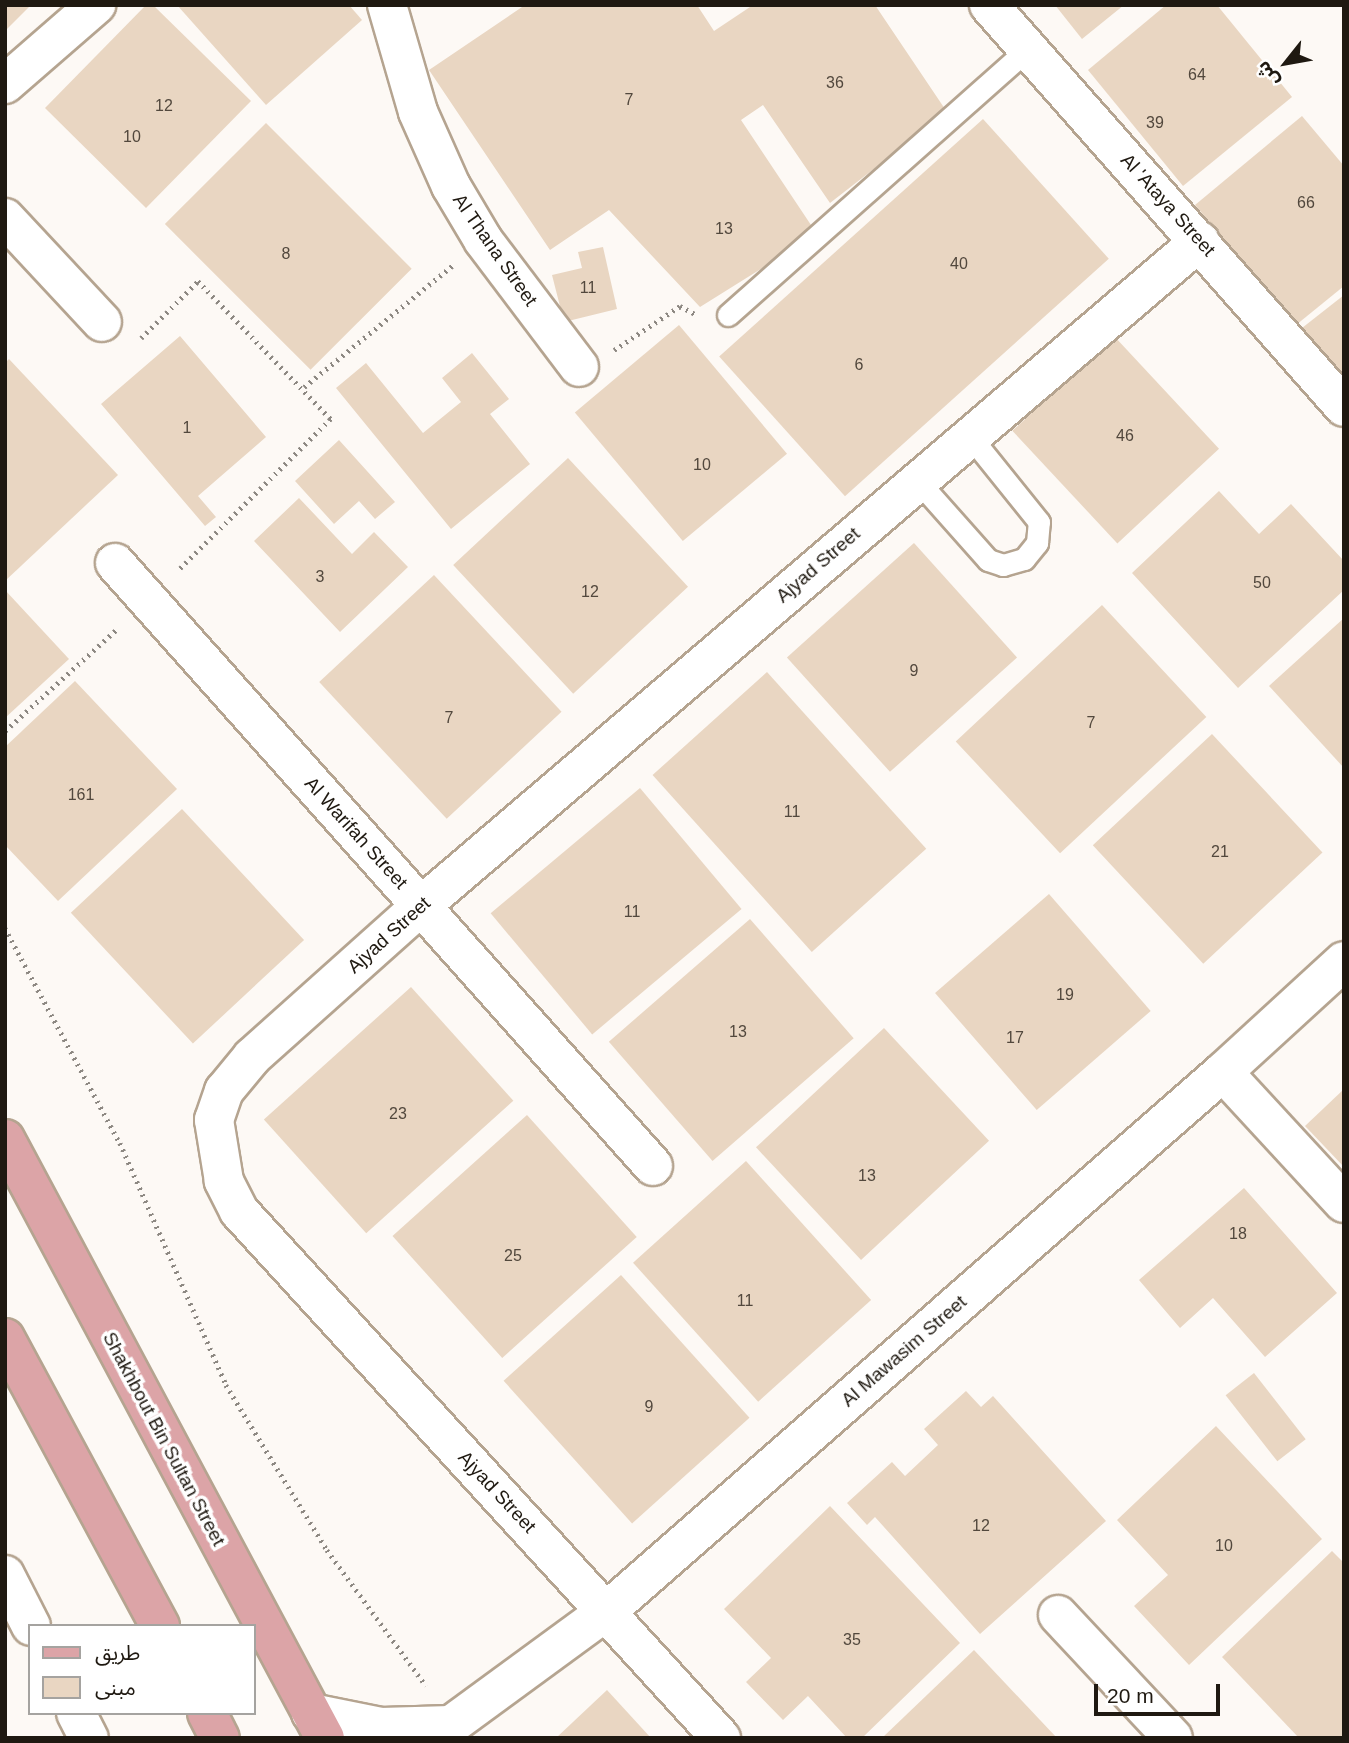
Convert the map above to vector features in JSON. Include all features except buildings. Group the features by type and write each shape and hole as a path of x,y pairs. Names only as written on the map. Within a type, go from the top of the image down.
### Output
{"main road":[{"name":"Shakhbout Bin Sultan Street","path":"5,1139 318,1725"},
{"path":"5,1338 159,1624"},
{"path":"207,1715 220,1738"}],"street":[{"path":"5,85 96,5"},
{"name":"Al Thana Street","path":"387,5 423,125 451,186 484,240 579,367"},
{"name":"Al 'Ataya Street","path":"989,5 1344,407"},
{"path":"5,218 102,322"},
{"name":"Ajyad Street","path":"721,1738 239,1211 224,1181 216,1150 214,1120 224,1091 252,1057 421,906 969,435 1200,241"},
{"name":"Al Warifah Street","path":"116,563 653,1166"},
{"name":"Al Mawasim Street","path":"448,1732 607,1611 1223,1072 1344,961"},
{"path":"1223,1072 1344,1203"},
{"path":"5,1575 30,1624"},
{"path":"1058,1615 1173,1738"},
{"path":"77,1715 89,1738"},
{"path":"318,1725 448,1732"}],"lane":[{"path":"728,315 1028,49"},
{"path":"917,480 988,560 1003,565 1024,559 1037,543 1038,522 1028,504 969,435"}],"path":[{"path":"304,387 484,240"},
{"path":"102,322 129,350 198,281 304,387 331,419"},
{"path":"579,367 589,367 680,306 712,322 728,315"},
{"path":"5,928 120,1143 226,1385 327,1550 405,1653 448,1732"}]}
